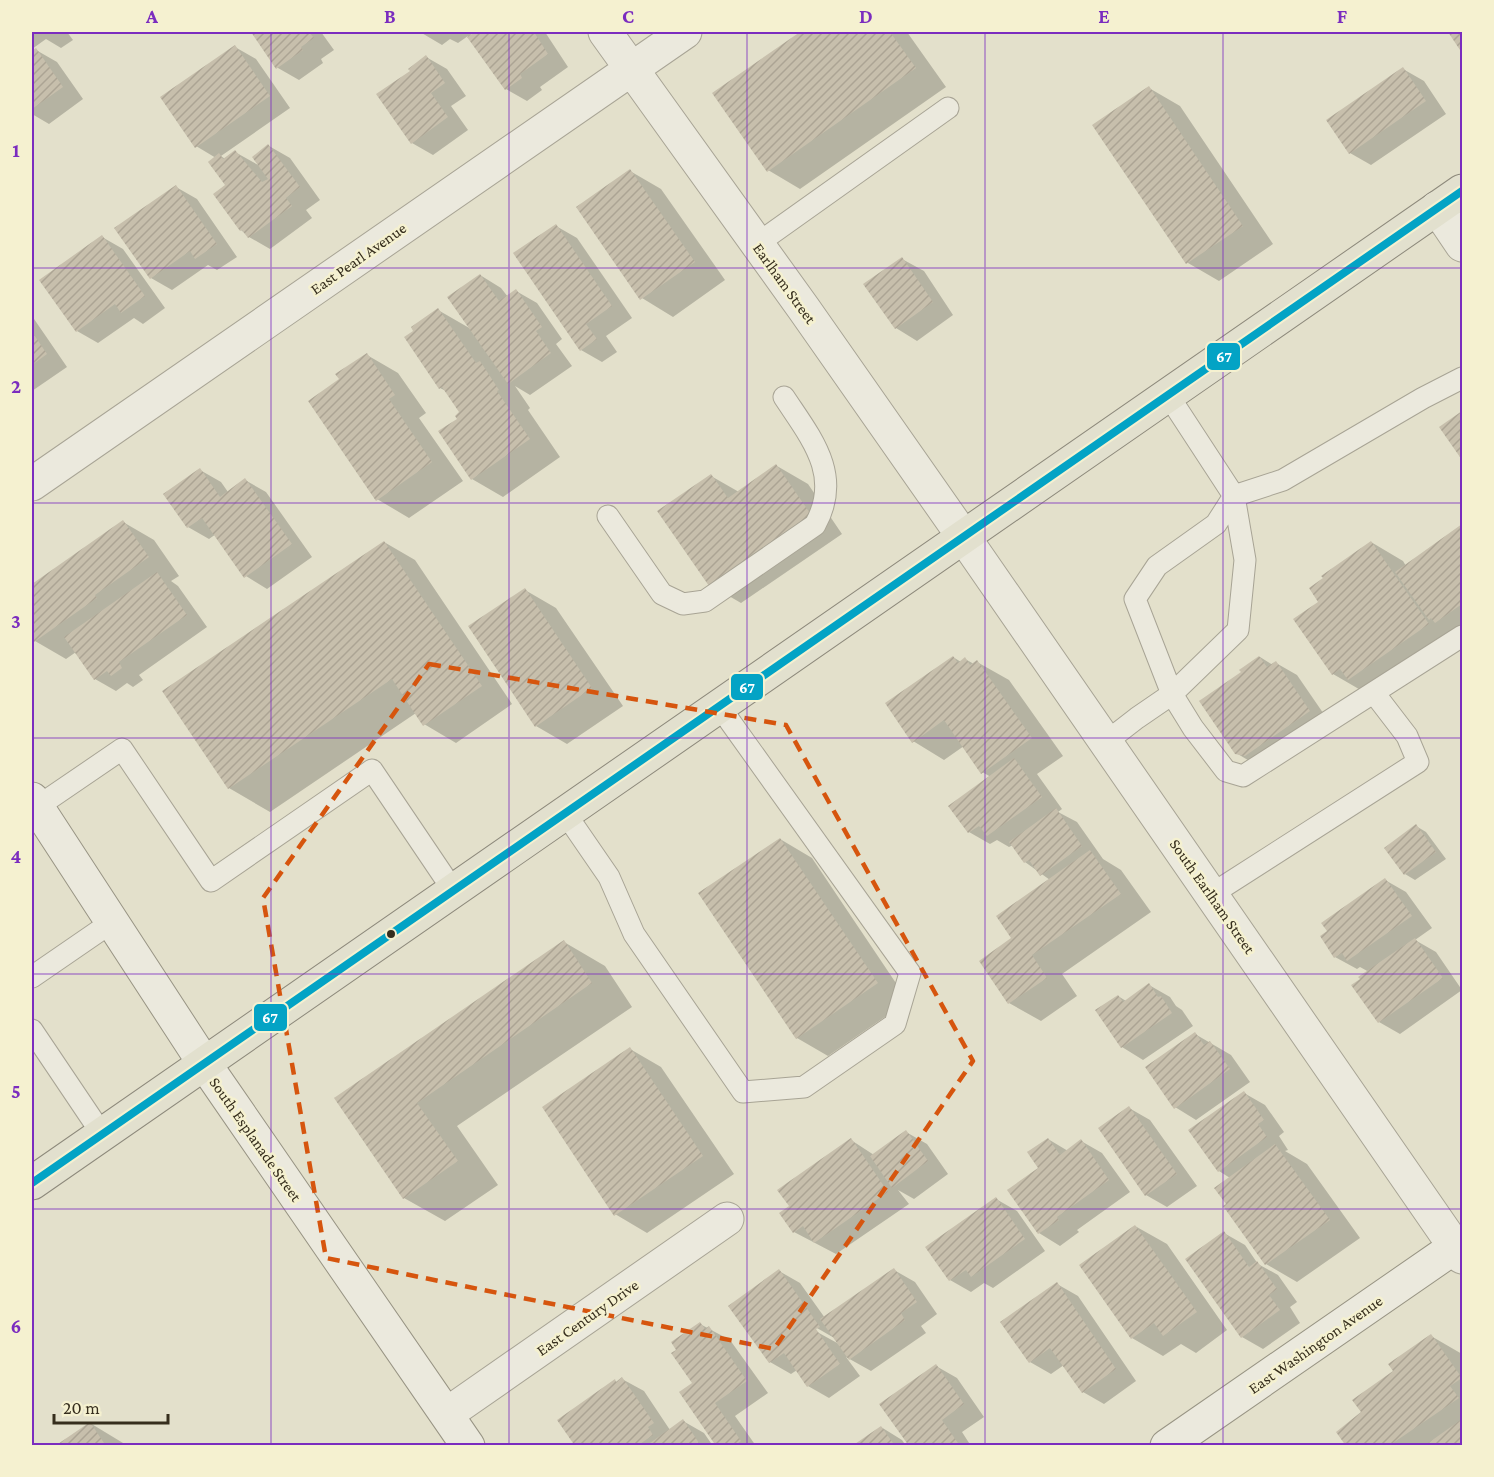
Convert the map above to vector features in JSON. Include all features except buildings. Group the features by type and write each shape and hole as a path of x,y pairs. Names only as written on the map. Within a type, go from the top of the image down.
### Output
{"main road":[{"path":"32,1183 1450,199"}],"street":[{"name":"Earlham Street","path":"605,32 963,536"},
{"name":"East Pearl Avenue","path":"32,484 685,32"},
{"path":"1450,199 1462,245"},
{"name":"South Earlham Street","path":"963,536 1460,1248"},
{"name":"South Esplanade Street","path":"34,803 204,1063 468,1446"},
{"name":"East Century Drive","path":"447,1414 727,1219"},
{"name":"East Washington Avenue","path":"1167,1446 1460,1248"}],"lane":[{"path":"757,244 948,108"},
{"path":"1462,378 1423,398 1282,480 1234,496 1216,524 1157,566 1135,599 1172,694 1193,728 1226,771 1243,776 1462,636"},
{"path":"1106,742 1172,694 1238,630 1245,560 1234,496 1168,395"},
{"path":"608,516 662,594 683,604 705,601 815,525 822,514 826,495 826,476 820,456 784,397"},
{"path":"1212,894 1418,762 1407,736 1374,693"},
{"path":"565,813 609,877 634,934 743,1092 804,1087 895,1024 910,973 719,706"},
{"path":"34,803 122,749 211,880 372,770 453,890"},
{"path":"32,977 112,922"},
{"path":"35,1042 102,1134"}],"highlighted area":[{"path":"429,664 786,725 973,1061 774,1349 326,1258 263,898"}],"transit line":[{"name":"67","path":"32,1183 1462,191"}]}
